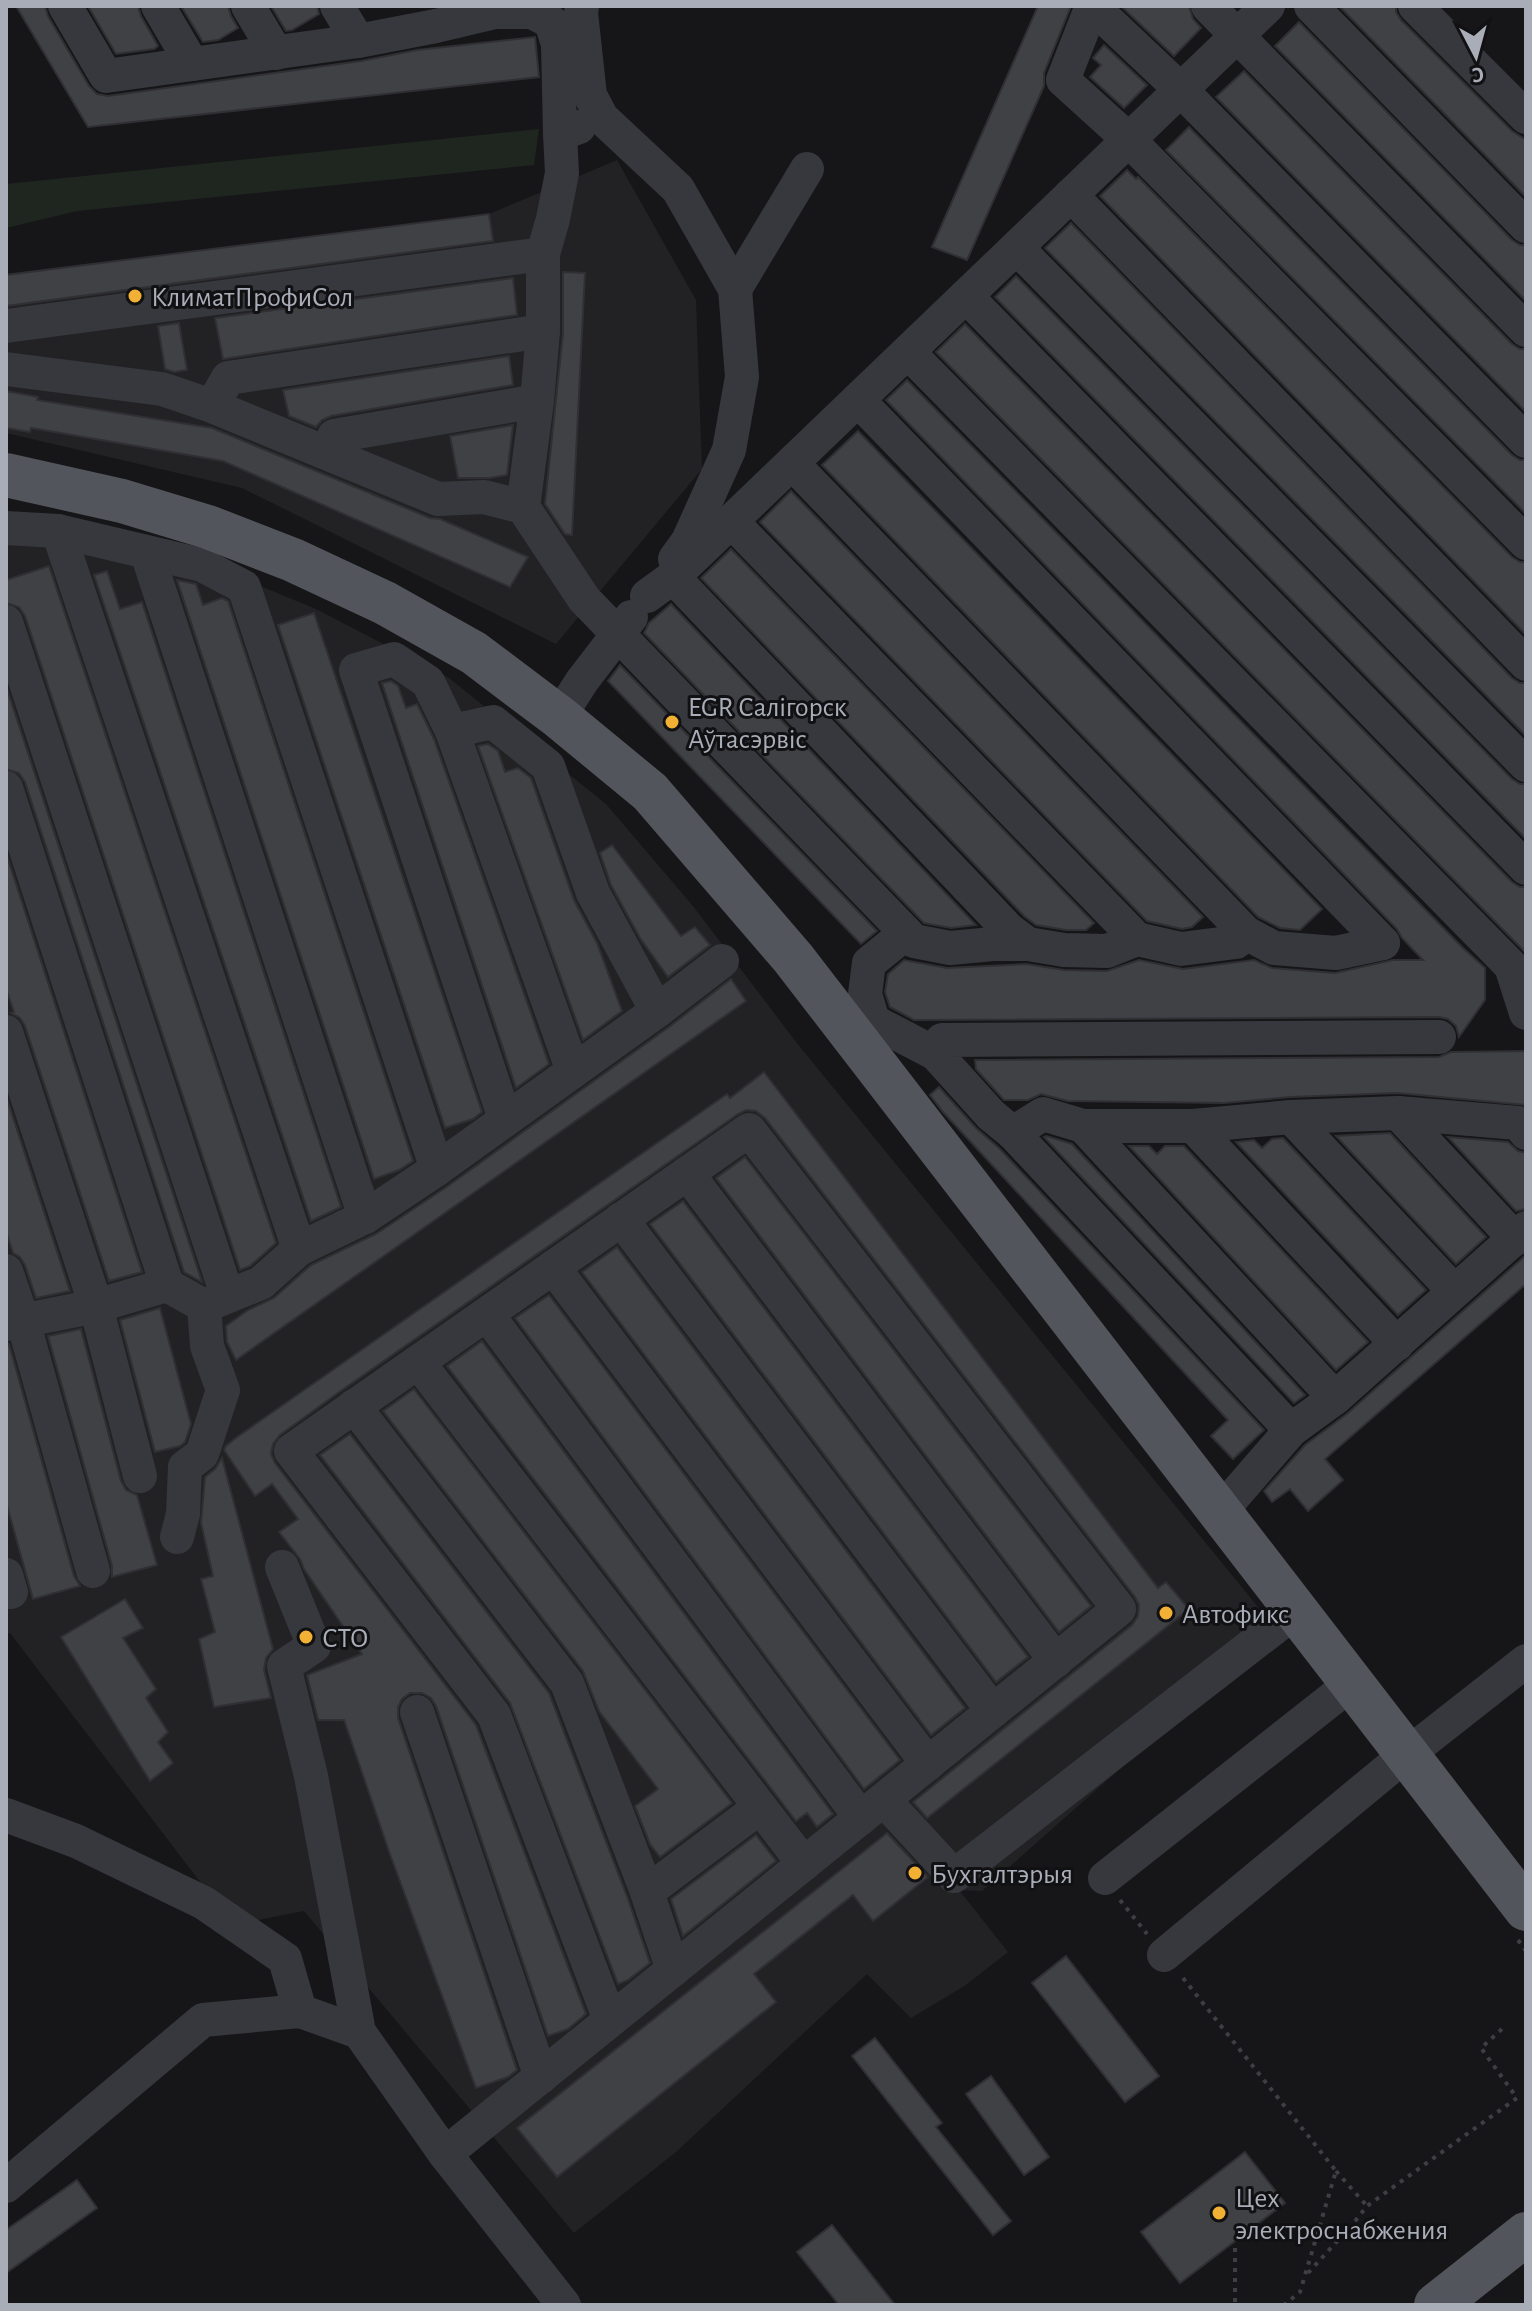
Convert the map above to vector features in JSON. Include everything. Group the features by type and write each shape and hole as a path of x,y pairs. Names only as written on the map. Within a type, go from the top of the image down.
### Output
{"main road":[{"path":"6,475 136,505 208,527 293,560 385,603 474,653 559,717 650,792 793,958 1526,1909"},
{"path":"1436,2305 1526,2234"},
{"path":"1482,2305 1526,2270"}],"lane":[{"path":"65,6 106,76 358,41 430,16 495,9 532,12 551,22 558,44 562,173 543,254 543,331 523,507 584,599 914,941 950,948 1028,944 1064,950 1107,951 1137,939"},
{"path":"158,6 192,64"},
{"path":"248,6 276,53"},
{"path":"337,6 358,41"},
{"path":"582,6 590,95 602,118 678,189 735,289 742,377 729,450 688,541 660,587"},
{"path":"1526,441 1181,90 1092,6 1063,80 1128,139 1526,543"},
{"path":"1208,6 1526,330"},
{"path":"559,717 617,635 660,587 1268,6"},
{"path":"1311,6 1526,226"},
{"path":"1415,6 1526,117"},
{"path":"560,134 602,118"},
{"path":"735,289 807,169"},
{"path":"1071,195 1526,664"},
{"path":"1017,248 1526,765"},
{"path":"6,326 543,254"},
{"path":"966,296 1526,868"},
{"path":"212,406 228,378 543,331"},
{"path":"908,352 1518,966 1526,1013"},
{"path":"6,369 162,389 212,406 438,499 484,497 523,507"},
{"path":"792,463 1246,933 1274,948 1336,953 1383,943 858,400"},
{"path":"334,436 537,401"},
{"path":"731,521 1137,939 1181,949 1236,942 1246,933"},
{"path":"6,528 58,531 202,565 244,587 437,1169"},
{"path":"58,531 299,1249"},
{"path":"147,553 365,1217"},
{"path":"660,587 1008,929 1028,944"},
{"path":"6,622 215,1301 207,1346 223,1390 202,1454 185,1467 183,1514 177,1537"},
{"path":"505,1119 356,670 394,659 428,682 452,731 573,1071"},
{"path":"452,731 493,722 548,766 593,893 657,1011"},
{"path":"6,788 167,1285"},
{"path":"906,933 869,963 865,994 873,1021 936,1054 1291,1430"},
{"path":"14,1323 96,1306 167,1285 215,1301 261,1283 299,1249 365,1217 437,1169 722,961"},
{"path":"6,1032 96,1306 140,1476"},
{"path":"936,1054 942,1040 1439,1037"},
{"path":"1220,1512 1291,1430 1335,1398 1520,1233 1398,1113"},
{"path":"1013,1133 1043,1114 1083,1126 1193,1126 1291,1117 1398,1113 1518,1123 1526,1133"},
{"path":"1291,1117 1454,1291"},
{"path":"1083,1126 1335,1398"},
{"path":"1193,1126 1397,1344"},
{"path":"445,2154 1119,1609 749,1130 291,1451 494,1715 610,2020"},
{"path":"687,1173 1056,1661"},
{"path":"621,1219 993,1711"},
{"path":"553,1267 928,1764"},
{"path":"6,1271 14,1323 93,1571"},
{"path":"487,1314 872,1809 954,1876 1296,1611"},
{"path":"418,1362 804,1864"},
{"path":"354,1406 567,1683 647,1892 673,1970"},
{"path":"282,1567 314,1646 284,1666 314,1790 359,2032 445,2154 564,2305"},
{"path":"1164,1955 1406,1754 1526,1661"},
{"path":"1111,1887 1352,1683"},
{"path":"417,1712 541,2077"},
{"path":"647,1892 760,1807"},
{"path":"6,1815 76,1841 204,1903 285,1959 300,2011"},
{"path":"6,2186 203,2020 300,2011 359,2032"}],"path":[{"path":"1111,1887 1367,2206"},
{"path":"1305,2275 1367,2206 1517,2098 1481,2048 1503,2028"},
{"path":"1284,2305 1300,2292 1336,2171"},
{"path":"1235,2248 1235,2305"}],"shaded area":[{"path":"539,129 534,165 77,211 6,228 6,184"},
{"path":"617,160 696,300 702,469 556,644 242,488 6,433 6,275 489,214"},
{"path":"6,519 174,550 316,609 449,678 606,804 693,906 796,1042 1277,1630 982,1891 959,1890 1008,1952 966,1985 911,2018 867,1974 676,2152 574,2233 304,1911 233,1925 10,1633 6,1634"}],"building":[{"path":"16,6 45,6 89,86 97,94 108,96 361,61 417,50 535,37 539,77 88,127"},
{"path":"88,6 138,6 158,46 116,54"},
{"path":"181,6 228,6 238,28 218,40 203,42"},
{"path":"271,6 317,6 319,14 286,31"},
{"path":"1038,6 1071,6 1044,73 1044,86 967,260 932,247"},
{"path":"1121,6 1189,6 1193,19 1201,28 1174,56"},
{"path":"1339,6 1396,6 1401,20 1512,131 1526,140 1526,197"},
{"path":"1299,22 1512,240 1526,245 1526,301 1275,46"},
{"path":"1104,45 1147,85 1124,108 1090,77 1101,65 1093,58"},
{"path":"1244,71 1512,344 1526,349 1526,412 1216,97"},
{"path":"1189,127 1512,455 1526,460 1526,514 1166,150"},
{"path":"1127,170 1136,179 1138,177 1512,557 1526,562 1526,635 1100,196"},
{"path":"489,214 493,241 6,306 6,275"},
{"path":"1071,223 1512,678 1526,683 1526,736 1045,248"},
{"path":"563,272 585,273 572,535 565,534 545,504 563,333"},
{"path":"1016,276 1512,779 1526,784 1526,839 995,297"},
{"path":"513,278 517,315 223,359 215,318"},
{"path":"179,323 187,370 174,372 165,369 158,326"},
{"path":"965,324 1512,882 1526,887 1526,953 936,352"},
{"path":"509,356 513,385 331,416 316,427 289,416 283,390"},
{"path":"907,380 1485,968 1485,1000 1459,1037 1456,1026 1448,1019 1439,1017 914,1020 890,1007 885,992 888,974 904,960 947,968 1026,964 1064,970 1107,971 1139,960 1183,969 1254,960 1272,968 1335,973 1393,960 1423,960 1397,929 886,400"},
{"path":"6,391 38,397 37,400 212,428 528,557 510,587 223,461 31,428 30,432 6,428"},
{"path":"513,425 507,475 458,478 450,436"},
{"path":"858,431 1322,909 1300,930 1280,928 1258,917 822,465"},
{"path":"791,491 1203,917 1192,927 1182,929 1147,921 760,522"},
{"path":"731,549 1094,923 1086,930 1066,930 1036,925 1024,916 701,578"},
{"path":"49,566 276,1243 250,1266 240,1270 25,616 19,607 6,603 6,580"},
{"path":"107,571 120,609 142,602 341,1207 311,1221 94,575"},
{"path":"177,580 196,584 203,605 222,598 228,601 413,1161 374,1179"},
{"path":"671,604 976,925 951,928 924,923 644,633 649,623"},
{"path":"314,613 482,1112 473,1119 445,1128 278,625"},
{"path":"620,665 877,931 861,944 608,681"},
{"path":"391,681 398,686 406,708 417,704 434,739 549,1064 516,1088 382,683"},
{"path":"6,686 202,1282 184,1272 25,782 19,773 6,769"},
{"path":"488,744 498,751 505,772 518,768 531,778 574,900 597,943 622,1011 583,1040 478,746"},
{"path":"612,845 681,936 695,927 710,945 668,977 640,938 611,885 600,853"},
{"path":"6,853 142,1272 109,1281 25,1026 20,1018 11,1013 14,1012 6,989"},
{"path":"731,979 746,1001 236,1360 227,1342 226,1326 248,1310 274,1298 311,1265 376,1234 448,1186"},
{"path":"1526,1051 1526,1105 1397,1093 1224,1103 1068,1101 1041,1094 1028,1100 1004,1100 976,1069 975,1060 1439,1057 1451,1052"},
{"path":"764,1072 1158,1588 1166,1582 1189,1609 927,1818 913,1802 1132,1625 1138,1616 1139,1605 765,1118 756,1111 746,1110 738,1114 342,1390 280,1435 273,1444 271,1454 275,1463 476,1725 586,2014 568,2029 548,2036 436,1706 431,1698 422,1693 410,1693 398,1707 398,1718 517,2070 508,2077 476,2088 344,1720 318,1720 307,1675 362,1654 279,1532 298,1519 272,1484 255,1496 224,1450 237,1437 727,1094 730,1098"},
{"path":"939,1087 1264,1430 1233,1459 1211,1436 1228,1420 943,1112 930,1095"},
{"path":"6,1096 70,1291 36,1298 25,1265 13,1253 6,1231"},
{"path":"1390,1133 1486,1237 1456,1264 1336,1136"},
{"path":"1046,1136 1072,1144 1305,1395 1294,1403"},
{"path":"1448,1137 1508,1142 1518,1151 1526,1153 1526,1209 1516,1211"},
{"path":"1283,1138 1426,1290 1398,1315 1236,1142 1254,1140 1262,1148 1272,1139"},
{"path":"1129,1146 1149,1146 1157,1154 1165,1146 1184,1146 1368,1342 1336,1370"},
{"path":"745,1157 1091,1606 1059,1632 716,1178"},
{"path":"683,1201 1028,1657 996,1682 650,1224"},
{"path":"617,1247 965,1708 931,1735 582,1272"},
{"path":"1526,1255 1526,1284 1325,1459 1343,1480 1308,1511 1290,1489 1272,1502 1264,1491 1305,1445 1348,1413"},
{"path":"549,1295 900,1760 864,1789 515,1318"},
{"path":"160,1308 191,1424 185,1442 180,1446 155,1452 120,1320"},
{"path":"81,1329 121,1481 126,1490 137,1495 157,1565 112,1577 112,1566 48,1336"},
{"path":"482,1341 833,1814 817,1827 807,1813 796,1821 447,1366"},
{"path":"6,1343 9,1344 74,1576 80,1586 33,1599 6,1502"},
{"path":"414,1389 732,1803 660,1857 650,1844 635,1806 658,1789 599,1711 583,1671 383,1411"},
{"path":"350,1434 549,1693 650,1963 628,1980 618,1984 510,1703 320,1455"},
{"path":"222,1458 273,1649 266,1658 264,1670 271,1698 214,1707 199,1639 215,1632 201,1579 213,1576 201,1523 205,1477"},
{"path":"125,1599 143,1628 123,1638 156,1689 146,1698 168,1732 158,1742 173,1763 150,1781 61,1637"},
{"path":"887,1833 928,1877 873,1921 853,1895 754,1974 776,2002 557,2177 517,2128"},
{"path":"756,1835 776,1861 683,1936 671,1899"},
{"path":"1066,1956 1159,2076 1125,2102 1032,1983"},
{"path":"875,2038 942,2123 936,2127 1011,2221 993,2235 852,2056"},
{"path":"991,2076 1049,2157 1024,2175 966,2094"},
{"name":"Цех электроснабжения","path":"1245,2152 1285,2203 1180,2283 1141,2232"},
{"path":"77,2180 97,2208 6,2273 6,2230"},
{"path":"832,2225 895,2305 839,2305 797,2252"}],"place":[{"name":"КлиматПрофиСол","path":"135,296"},
{"name":"EGR Салігорск Аўтасэрвіс","path":"672,722"},
{"name":"Автофикс","path":"1166,1613"},
{"name":"СТО","path":"306,1637"},
{"name":"Бухгалтэрыя","path":"915,1873"},
{"name":"Цех электроснабжения","path":"1219,2213"}]}
